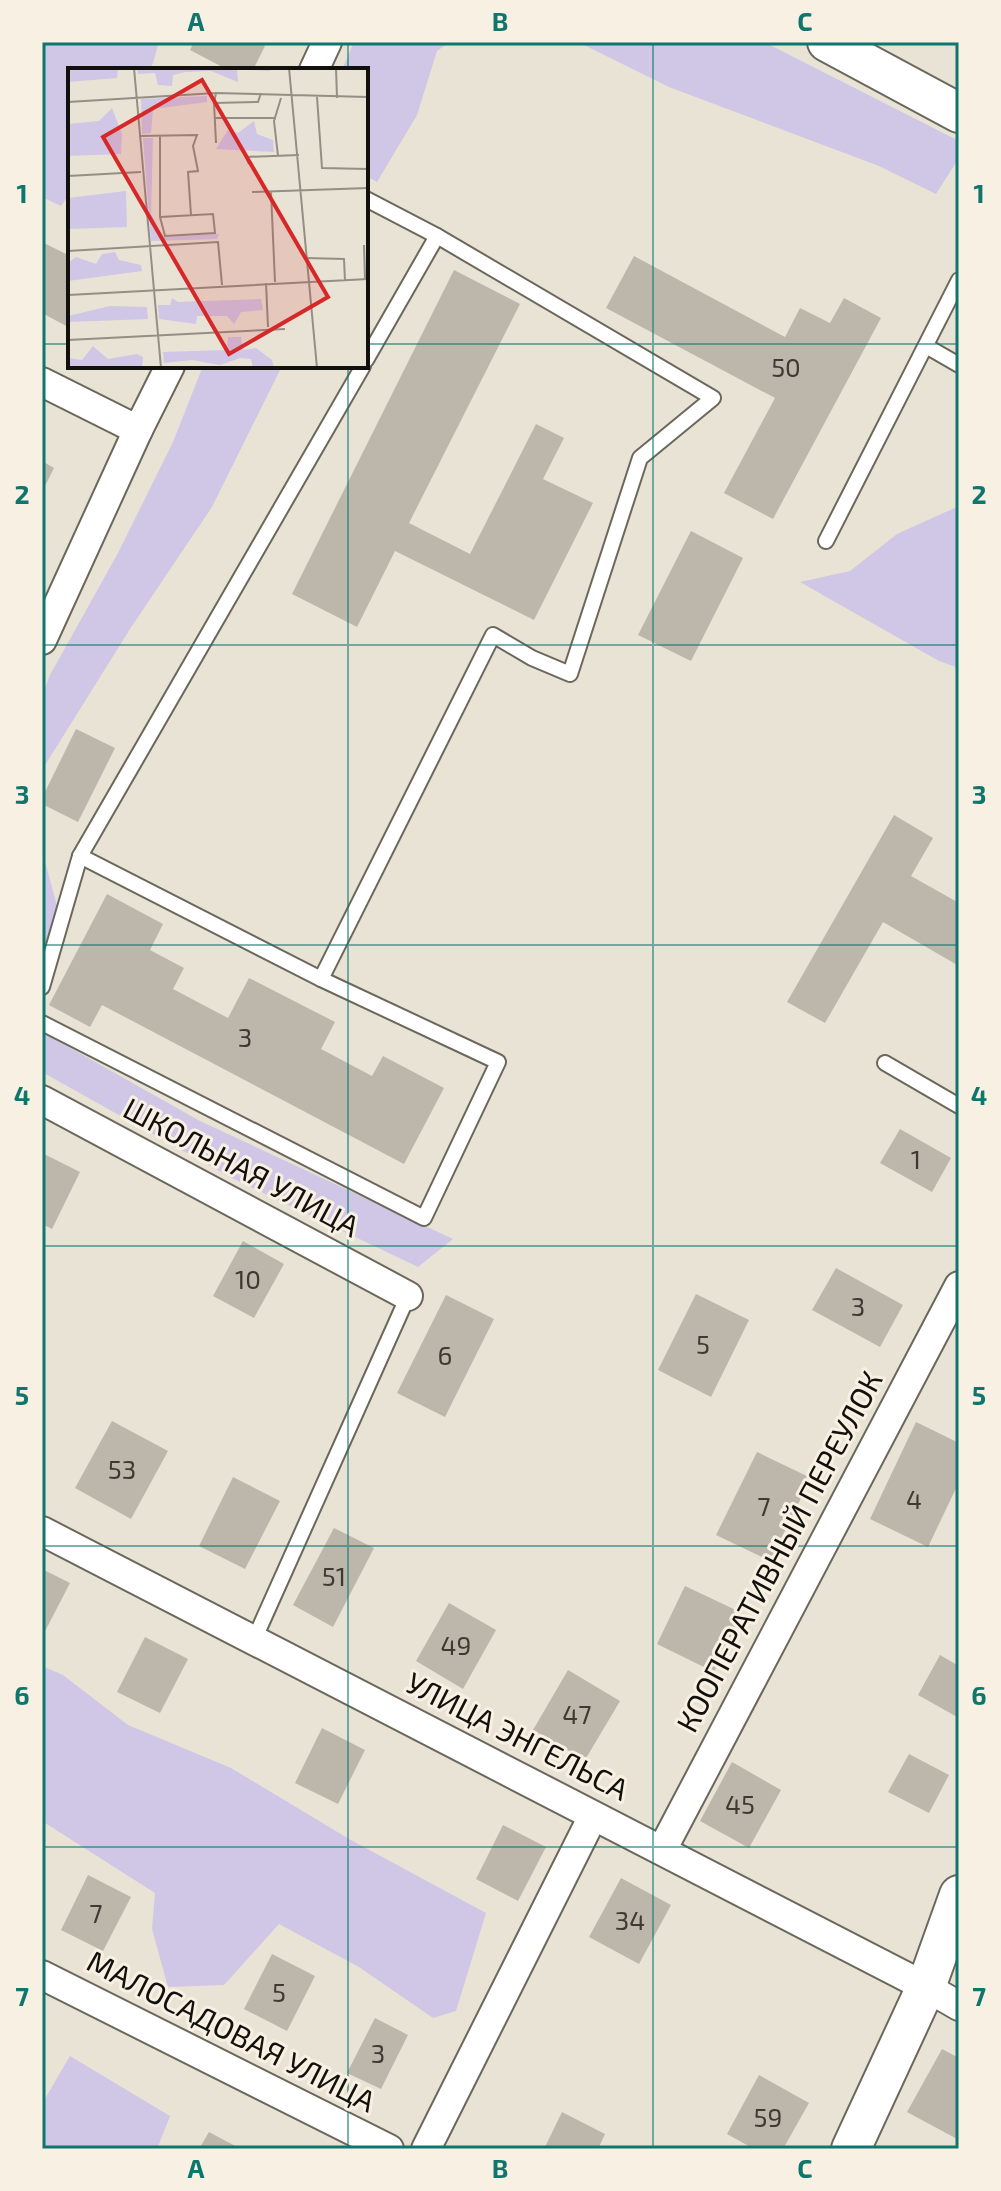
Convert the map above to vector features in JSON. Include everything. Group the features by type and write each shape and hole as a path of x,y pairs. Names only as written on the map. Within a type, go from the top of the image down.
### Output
{"street":[{"path":"315,68 327,42"},
{"path":"827,42 959,113"},
{"path":"42,640 169,368"},
{"path":"42,382 138,430"},
{"name":"ШКОЛЬНАЯ УЛИЦА","path":"42,1100 408,1296"},
{"name":"КООПЕРАТИВНЫЙ ПЕРЕУЛОК","path":"662,1850 959,1286"},
{"name":"УЛИЦА ЭНГЕЛЬСА","path":"42,1531 959,2006"},
{"path":"426,2149 593,1816"},
{"path":"851,2149 926,1987 959,1895"},
{"name":"МАЛОСАДОВАЯ УЛИЦА","path":"42,1975 389,2149"}],"lane":[{"path":"321,979 493,635 532,658 570,674 640,458 713,398 437,236 368,200"},
{"path":"368,357 437,236"},
{"path":"826,541 959,280"},
{"path":"926,346 959,365"},
{"path":"42,987 80,856 362,368"},
{"path":"42,1023 424,1218 498,1062 321,979 80,856"},
{"path":"885,1063 959,1106"},
{"path":"254,1640 408,1296"}],"shaded area":[{"path":"42,42 159,42 150,68 68,68 68,196 61,206 42,197"},
{"path":"354,42 450,42 437,51 417,115 377,182 368,177 368,68 343,68"},
{"path":"578,42 764,42 959,141 959,158 936,194 879,166 669,87"},
{"path":"202,368 281,368 212,507 130,629 42,770 42,696 50,675 118,553 173,442"},
{"path":"959,506 959,668 939,661 800,582 850,571 897,534"},
{"path":"42,850 58,910 42,953"},
{"path":"42,1032 200,1121 453,1239 418,1267 228,1176 42,1072"},
{"path":"42,1666 63,1675 128,1725 231,1768 349,1839 486,1913 456,2011 433,2018 359,1967 279,1924 224,1985 168,1987 152,1929 155,1893 42,1821"},
{"path":"70,2056 170,2116 157,2149 42,2149 42,2104"}],"building":[{"path":"194,42 257,42 265,46 254,68 224,68 190,50"},
{"path":"42,242 68,255 68,327 42,313"},
{"path":"634,256 785,337 800,308 830,323 844,298 881,318 773,519 724,493 775,398 606,308"},
{"path":"454,270 520,304 409,523 470,554 536,424 564,438 543,479 593,503 534,620 395,551 357,627 292,594"},
{"path":"42,461 54,468 42,492"},
{"path":"691,531 743,558 691,661 638,635"},
{"path":"76,729 115,748 78,822 42,804 42,798"},
{"path":"894,815 933,838 911,876 959,903 959,966 883,922 825,1023 787,1002"},
{"path":"107,894 163,924 150,950 184,968 173,989 228,1018 249,978 335,1022 321,1049 372,1076 383,1056 444,1088 404,1164 102,1005 90,1027 49,1005"},
{"path":"900,1129 951,1158 932,1192 880,1163"},
{"path":"42,1153 80,1172 52,1229 42,1224"},
{"path":"243,1241 284,1264 254,1318 213,1296"},
{"path":"836,1268 903,1305 880,1347 812,1310"},
{"path":"696,1294 749,1320 711,1397 658,1370"},
{"path":"446,1295 494,1319 445,1417 397,1393"},
{"path":"112,1421 168,1451 131,1519 75,1488"},
{"path":"916,1422 959,1443 959,1482 928,1547 870,1519"},
{"path":"757,1452 811,1478 770,1561 716,1535"},
{"path":"233,1477 280,1501 245,1569 199,1546"},
{"path":"334,1528 374,1548 333,1627 293,1605"},
{"path":"42,1569 70,1583 42,1637"},
{"path":"685,1586 742,1613 714,1672 657,1644"},
{"path":"449,1603 496,1630 463,1689 416,1661"},
{"path":"145,1637 188,1659 160,1713 117,1692"},
{"path":"940,1655 959,1666 959,1718 918,1695"},
{"path":"568,1670 620,1701 585,1760 533,1730"},
{"path":"322,1728 365,1750 338,1804 295,1783"},
{"path":"909,1754 949,1775 929,1813 888,1792"},
{"path":"732,1762 781,1790 749,1848 700,1821"},
{"path":"503,1825 546,1847 518,1901 476,1879"},
{"path":"88,1875 131,1897 103,1951 61,1930"},
{"path":"621,1878 671,1905 639,1964 589,1937"},
{"path":"272,1954 315,1976 287,2031 244,2009"},
{"path":"375,2018 408,2035 381,2089 347,2073"},
{"path":"942,2049 959,2058 959,2140 907,2112"},
{"path":"759,2075 809,2103 783,2149 754,2149 727,2134"},
{"path":"562,2112 605,2134 598,2149 544,2149"},
{"path":"209,2132 241,2149 199,2149"}]}
